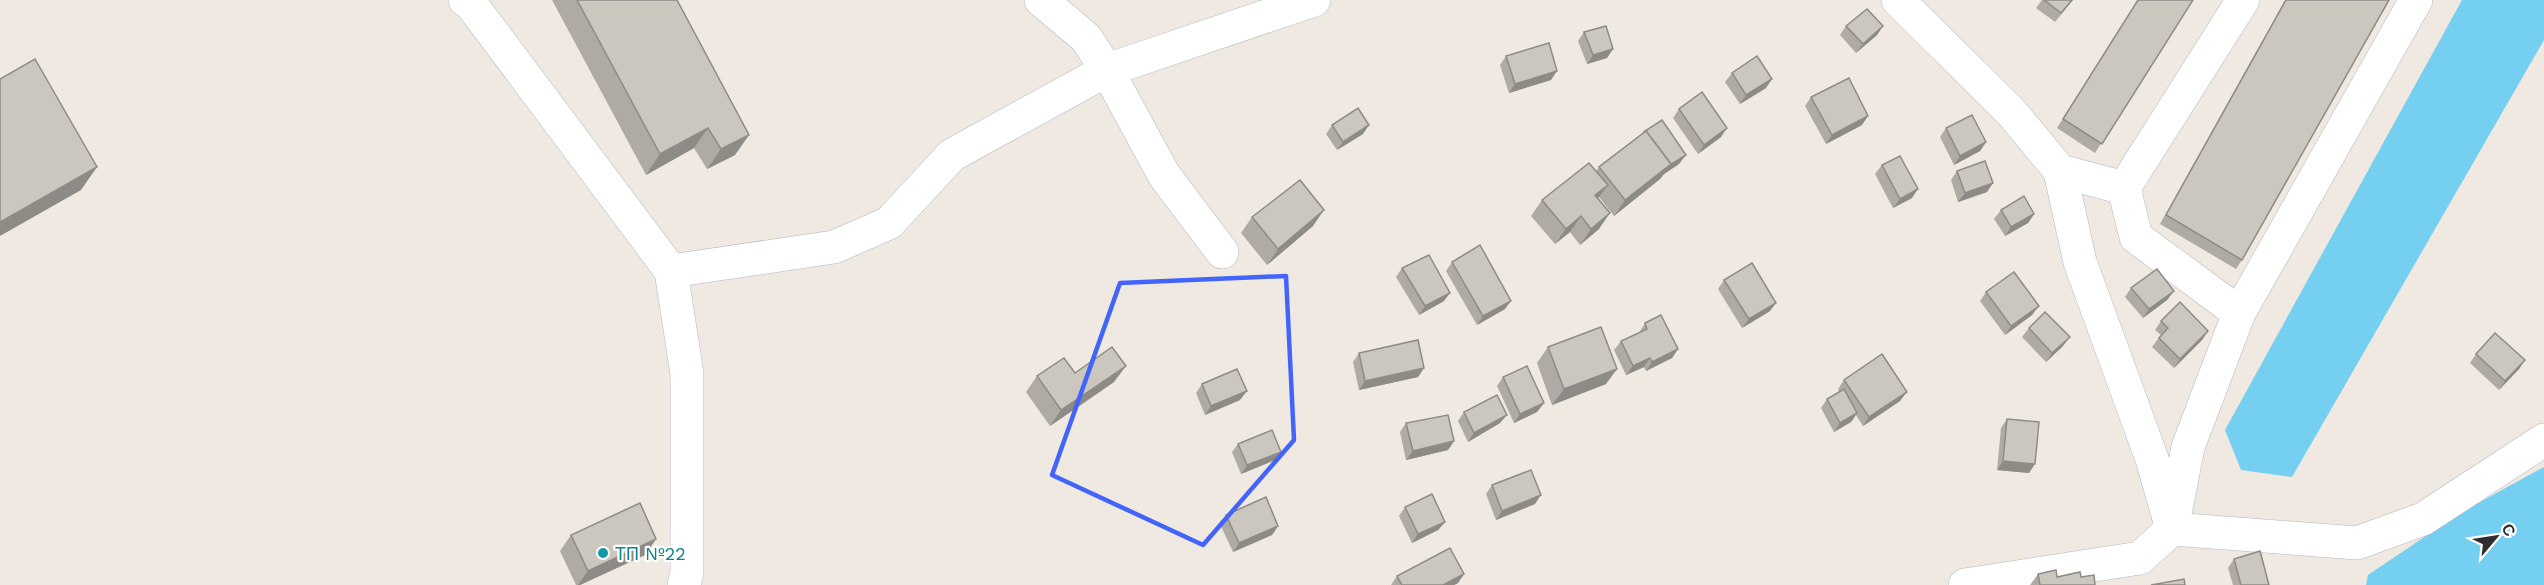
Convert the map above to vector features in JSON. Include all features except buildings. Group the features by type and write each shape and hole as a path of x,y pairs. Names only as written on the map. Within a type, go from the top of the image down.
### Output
{"lane":[{"path":"465,0 471,4 671,271 687,374 687,572 684,585"},
{"path":"1041,0 1086,38 1107,70 1164,175 1222,252"},
{"path":"671,271 834,247 889,223 952,155 1107,70 1314,0"},
{"path":"1898,0 2012,113 2060,171 2080,262 2152,459 2172,529"},
{"path":"2239,313 2136,237 2124,188 2209,56 2242,0"},
{"path":"1965,585 2140,558 2172,529 2188,447 2239,313 2416,0"},
{"path":"2060,171 2124,188"},
{"path":"2172,529 2357,543 2423,519 2544,440"}],"highlighted area":[{"path":"1286,276 1294,440 1203,545 1052,475 1120,283"}],"water":[{"path":"2462,0 2544,0 2544,40 2292,477 2241,470 2225,430"},
{"path":"2544,467 2544,585 2366,585 2368,575 2460,513"}],"place":[{"name":"ТП №22","path":"603,553"}]}
